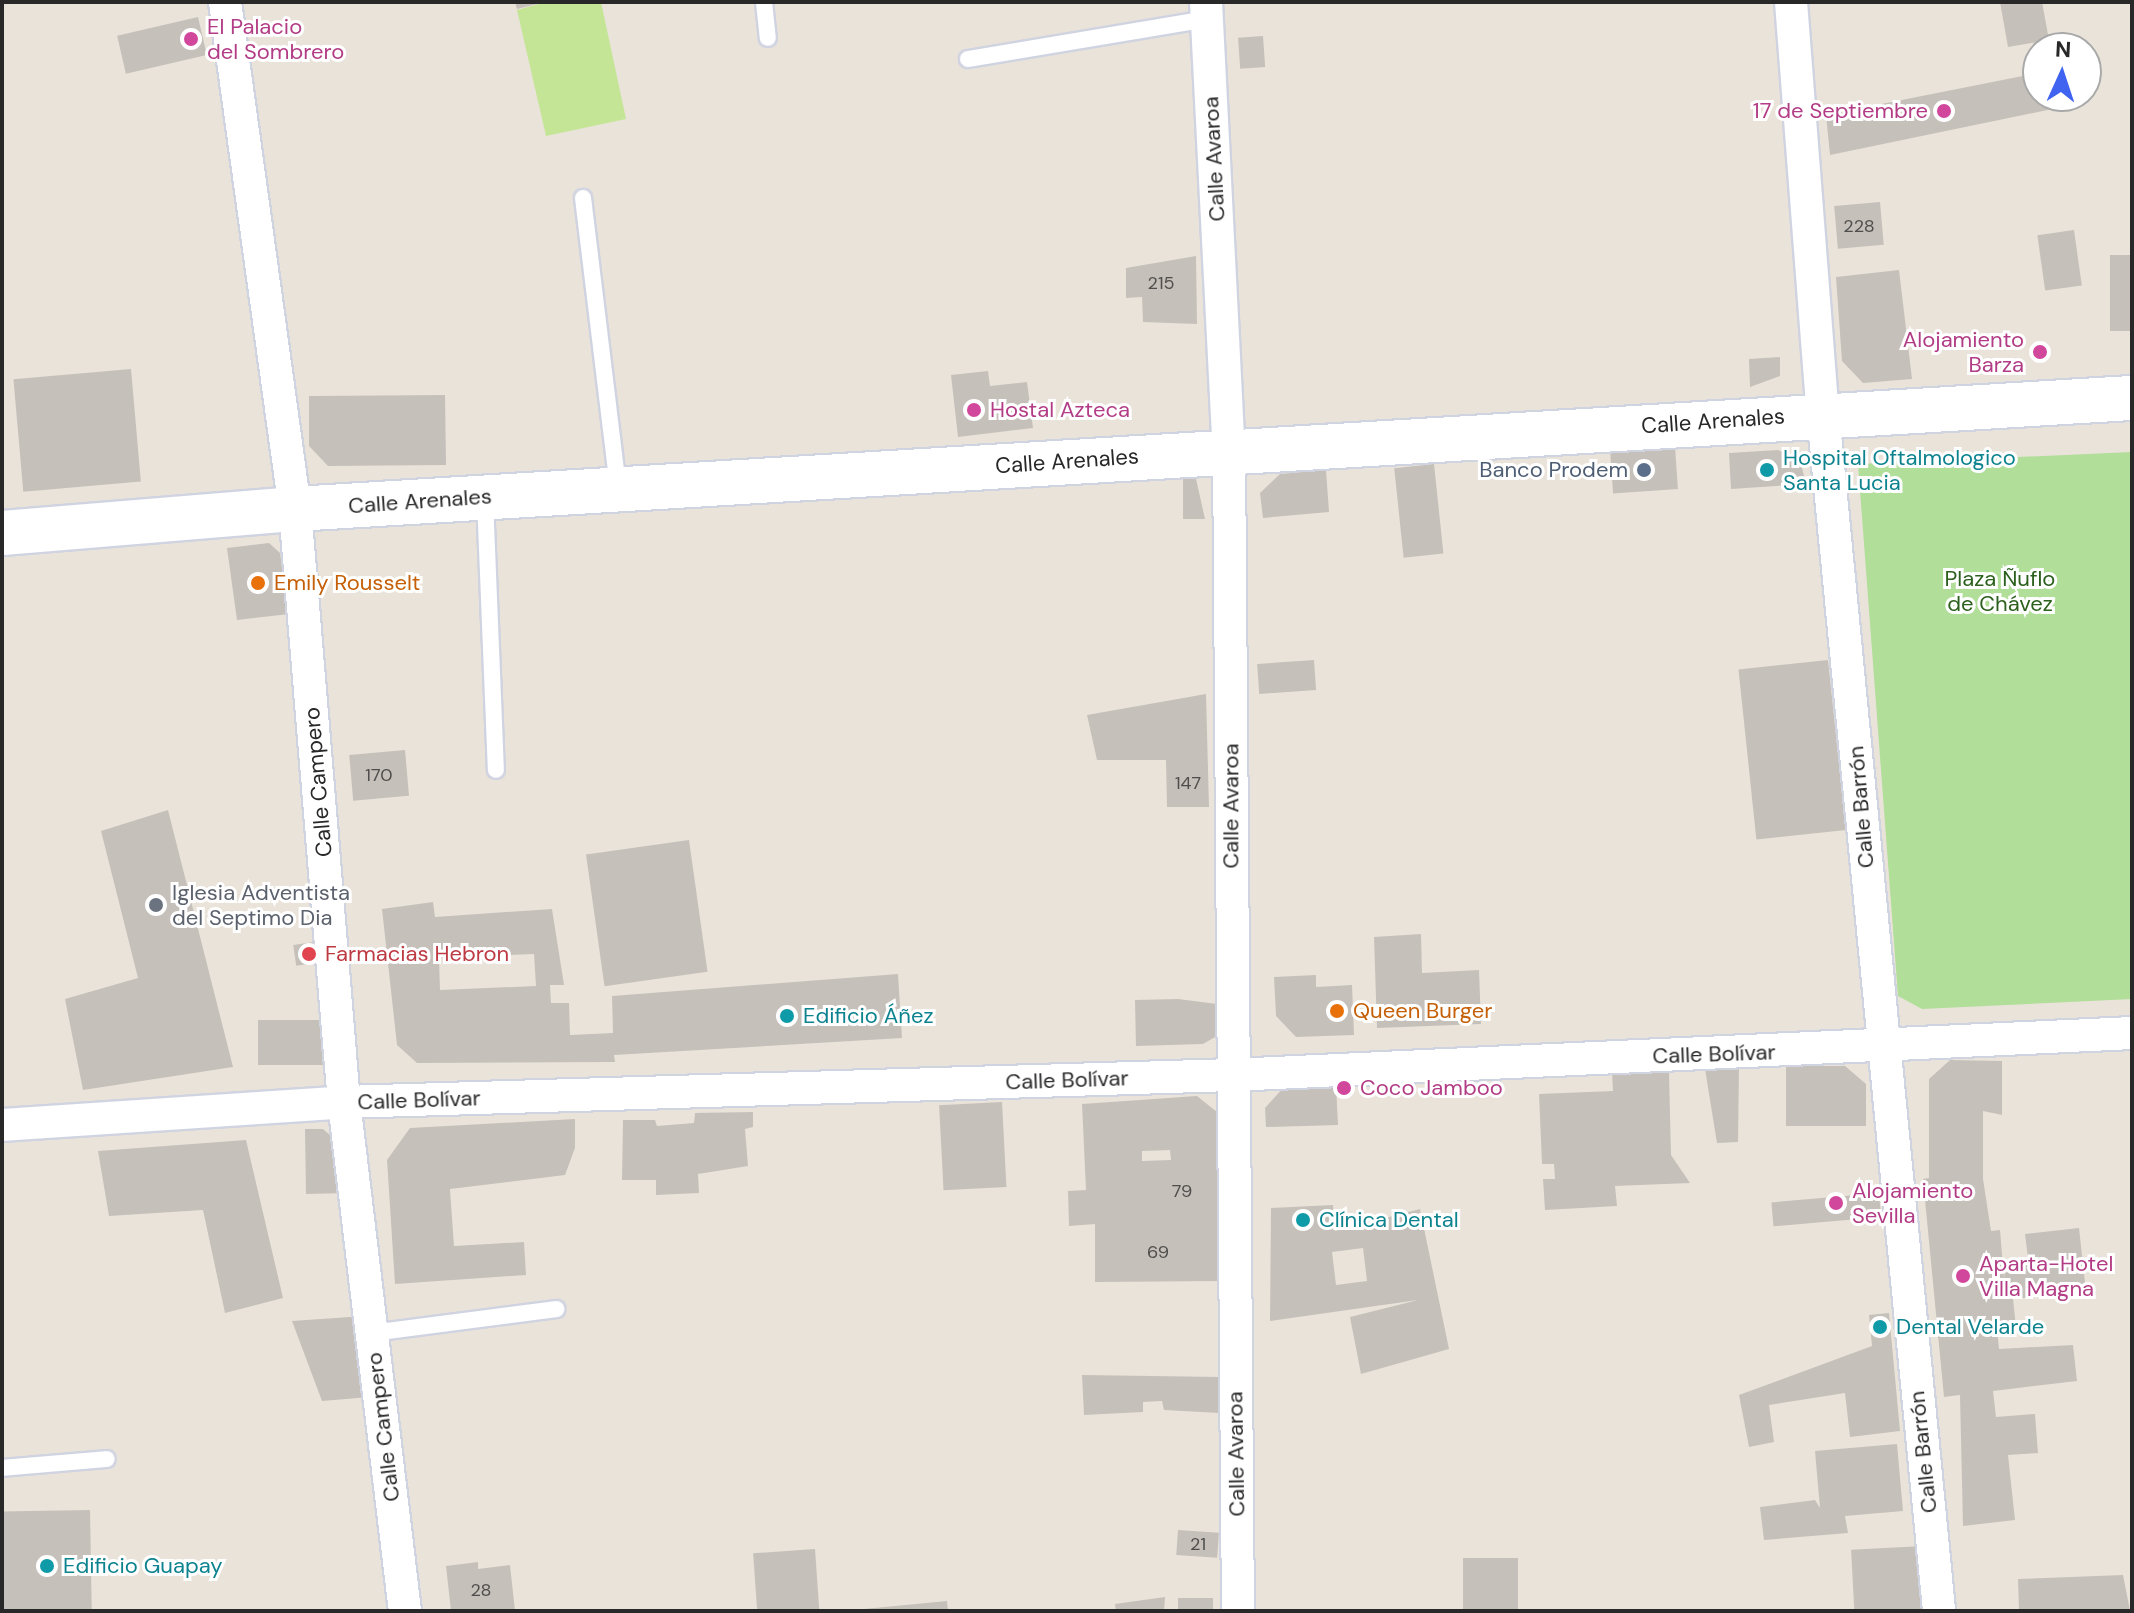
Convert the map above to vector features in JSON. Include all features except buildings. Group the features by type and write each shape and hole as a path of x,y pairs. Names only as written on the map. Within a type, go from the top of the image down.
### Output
{"street":[{"name":"Calle Campero","path":"225,2 295,509 344,1102 405,1611"},
{"name":"Calle Barrón","path":"1791,2 1823,414 1939,1611"},
{"name":"Calle Avaroa","path":"1206,10 1229,450 1238,1611"},
{"name":"Calle Arenales","path":"2,533 295,509 1823,414 2132,398"},
{"name":"Calle Bolívar","path":"2,1125 344,1102 1232,1075 2132,1033"}],"lane":[{"path":"764,2 768,38"},
{"path":"968,59 1206,10"},
{"path":"583,198 618,489"},
{"path":"485,497 496,770"},
{"path":"372,1333 556,1309"},
{"path":"2,1468 107,1459"}],"green space":[{"path":"546,2 601,2 626,119 546,136 517,10"},
{"name":"Plaza Ñuflo de Chávez","path":"2132,452 2132,999 1922,1009 1898,996 1858,464"}],"place":[{"name":"El Palacio del Sombrero","path":"191,39"},
{"name":"17 de Septiembre","path":"1944,111"},
{"name":"Alojamiento Barza","path":"2040,352"},
{"name":"Hostal Azteca","path":"974,410"},
{"name":"Banco Prodem","path":"1644,470"},
{"name":"Hospital Oftalmologico Santa Lucia","path":"1767,470"},
{"name":"Emily Rousselt","path":"258,583"},
{"name":"Iglesia Adventista del Septimo Dia","path":"156,905"},
{"name":"Farmacias Hebron","path":"309,954"},
{"name":"Queen Burger","path":"1337,1011"},
{"name":"Edificio Áñez","path":"787,1016"},
{"name":"Coco Jamboo","path":"1344,1088"},
{"name":"Alojamiento Sevilla","path":"1836,1203"},
{"name":"Clínica Dental","path":"1303,1220"},
{"name":"Aparta-Hotel Villa Magna","path":"1963,1276"},
{"name":"Dental Velarde","path":"1880,1327"},
{"name":"Edificio Guapay","path":"47,1566"}]}
